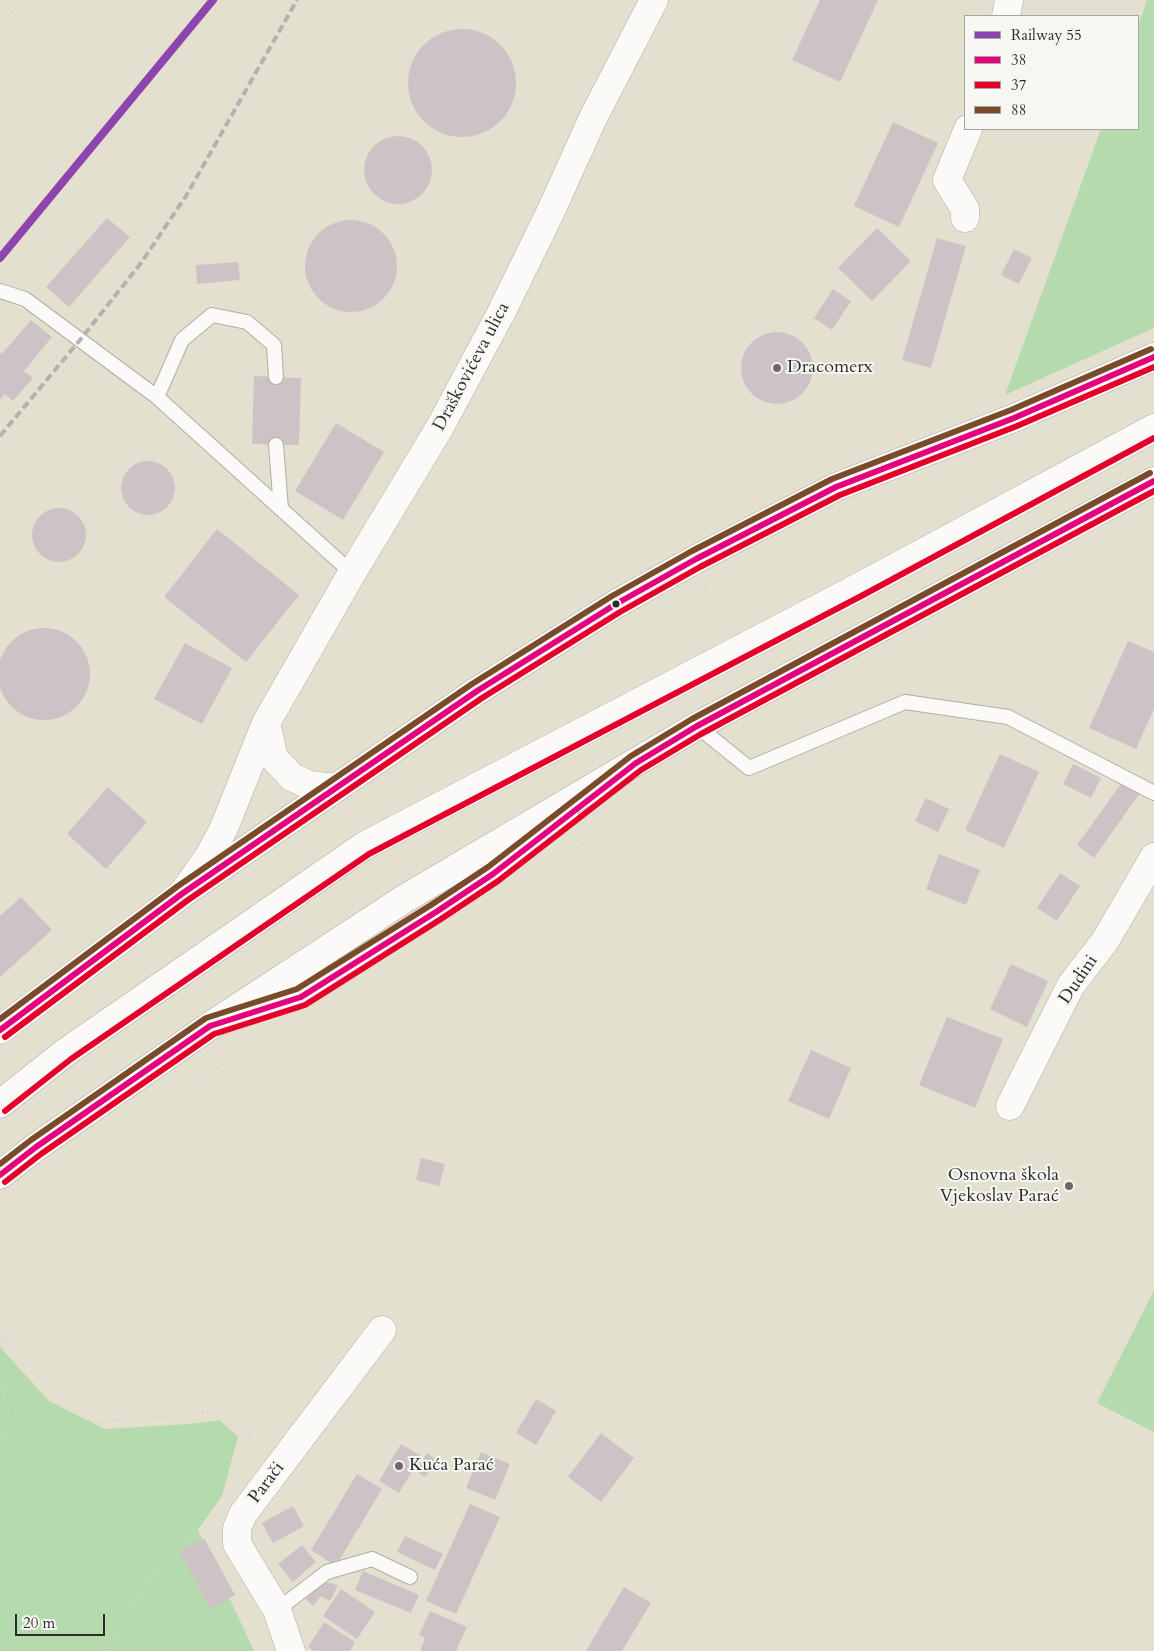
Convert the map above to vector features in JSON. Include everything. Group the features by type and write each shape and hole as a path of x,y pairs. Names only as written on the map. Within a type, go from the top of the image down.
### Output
{"main road":[{"name":"Draškovićeva ulica","path":"183,893 224,828 266,722 352,573 440,427 501,313 550,213 593,118 654,0"},
{"path":"1006,15 1009,0"},
{"path":"965,218 965,209 947,180 968,130"},
{"path":"0,1030 183,893 477,691 616,604 696,559 836,487 1014,418 1154,357"},
{"path":"0,1104 66,1052 364,846 861,586 1154,428"},
{"path":"0,1175 44,1141 210,1026 404,899 697,726 1154,481"},
{"path":"266,722 274,758 292,776 309,786 335,788"},
{"name":"Dudini","path":"1010,1106 1071,985 1105,941 1154,857"},
{"name":"Parači","path":"291,1651 277,1610 238,1544 237,1528 243,1514 382,1330"}],"lane":[{"path":"0,291 25,298 157,398 352,573"},
{"path":"157,398 182,340 212,315 247,322 274,345 276,377"},
{"path":"276,445 281,509"},
{"path":"697,726 749,768 904,702 1008,717 1154,793"},
{"path":"277,1610 328,1572 372,1559 410,1577"}],"path":[{"path":"0,22 26,0"},
{"path":"540,696 707,591 696,559"},
{"path":"0,1347 6,1330"},
{"path":"0,1332 51,1390 94,1423 125,1419 162,1418 207,1412 232,1415 248,1432 253,1446 251,1454"},
{"path":"0,1380 11,1424 0,1443"},
{"path":"107,1651 152,1574 177,1547 214,1525 243,1514"}],"green space":[{"path":"1147,0 1154,0 1154,328 1005,395 1101,130 1139,130 1139,23"},
{"path":"1154,1290 1154,1432 1097,1403"},
{"path":"0,1347 49,1401 105,1429 190,1424 220,1420 238,1437 222,1496 198,1530 254,1651 0,1651"}],"building":[{"path":"820,0 878,0 840,82 792,60"},
{"path":"462,29 483,33 500,45 512,62 516,83 512,104 500,121 483,133 462,137 441,133 424,121 412,104 408,83 412,62 424,45 441,33"},
{"path":"893,122 938,143 899,227 854,206"},
{"path":"398,136 411,139 422,146 429,157 432,170 429,183 422,194 411,201 398,204 385,201 374,194 367,183 364,170 367,157 374,146 385,139"},
{"path":"107,218 130,237 69,307 46,287"},
{"path":"351,220 360,221 377,228 389,240 396,257 396,275 389,292 377,304 360,311 351,312 342,311 325,304 313,292 306,275 305,266 306,257 313,240 325,228 342,221"},
{"path":"877,228 911,261 872,301 838,268"},
{"path":"937,238 966,246 931,368 902,360"},
{"path":"1014,249 1032,258 1019,284 1001,275"},
{"path":"238,262 240,280 197,284 196,265"},
{"path":"833,289 851,301 832,330 814,318"},
{"path":"31,320 52,337 24,371 33,378 13,401 5,394 0,400 0,352 2,354"},
{"name":"Dracomerx","path":"784,332 803,342 811,354 813,368 811,382 803,394 791,402 770,404 751,394 743,382 741,361 751,342 763,334"},
{"path":"254,376 301,378 299,445 252,444"},
{"path":"336,423 384,452 343,520 295,491"},
{"path":"148,461 158,463 167,469 173,478 175,488 173,498 167,507 158,513 148,515 138,513 129,507 123,498 121,488 123,478 129,469 138,463"},
{"path":"59,508 69,510 78,516 84,525 86,535 84,545 78,554 69,560 59,562 49,560 40,554 34,545 32,535 34,525 40,516 49,510"},
{"path":"217,529 299,595 246,662 164,597"},
{"path":"35,629 53,629 69,636 82,649 89,665 89,683 82,699 69,712 53,719 35,719 19,712 6,699 -1,683 -1,665 6,649 19,636"},
{"path":"1128,641 1154,652 1154,709 1136,749 1089,728"},
{"path":"185,643 232,668 202,724 154,699"},
{"path":"1000,754 1039,772 1004,848 965,830"},
{"path":"1073,764 1101,778 1091,798 1063,784"},
{"path":"1123,781 1140,793 1094,858 1077,845"},
{"path":"108,787 147,822 106,869 67,834"},
{"path":"926,798 949,809 938,832 915,821"},
{"path":"939,854 980,870 966,905 926,889"},
{"path":"1060,873 1080,886 1057,921 1037,908"},
{"path":"21,897 52,930 0,977 0,916"},
{"path":"1011,964 1048,981 1027,1027 990,1009"},
{"path":"947,1017 1003,1039 975,1108 919,1085"},
{"path":"811,1050 851,1068 829,1119 788,1101"},
{"path":"421,1158 445,1164 439,1186 416,1180"},
{"path":"536,1399 556,1411 536,1445 516,1433"},
{"path":"601,1433 634,1458 601,1502 568,1477"},
{"path":"401,1444 421,1456 399,1493 379,1481"},
{"path":"481,1452 510,1464 495,1500 466,1488"},
{"path":"427,1453 436,1460 425,1477 416,1471"},
{"path":"357,1474 382,1489 336,1566 311,1550"},
{"path":"470,1504 500,1517 456,1614 426,1601"},
{"path":"293,1506 304,1526 273,1543 262,1523"},
{"path":"405,1536 443,1554 435,1570 397,1552"},
{"path":"204,1538 235,1595 210,1609 180,1552"},
{"path":"302,1545 316,1562 293,1582 278,1564"},
{"path":"363,1571 419,1595 411,1613 355,1590"},
{"path":"325,1582 338,1585 330,1601 321,1596 313,1606 302,1595 314,1584"},
{"path":"624,1587 651,1603 622,1651 586,1651"},
{"path":"341,1589 375,1612 357,1639 323,1616"},
{"path":"430,1611 467,1627 456,1651 420,1651 425,1638 419,1635"},
{"path":"324,1622 355,1642 350,1651 314,1651 308,1647"}],"railway":[{"path":"0,436 141,263 186,196 297,0"}],"rail line":[{"name":"55","path":"0,258 213,0"}],"transit line":[{"name":"88","path":"0,1019 178,886 472,684 612,596 692,551 832,479 1011,410 1151,349"},
{"name":"38","path":"0,1030 183,893 477,691 616,604 696,559 836,487 1014,418 1154,357"},
{"name":"37","path":"5,1037 188,900 482,698 620,612 700,567 840,495 1017,426 1154,367"},
{"name":"37","path":"5,1111 71,1059 369,854 865,594 1154,438"},
{"name":"88","path":"0,1164 31,1140 206,1018 297,989 431,905 488,867 631,756 692,719 1150,473"},
{"name":"38","path":"0,1175 36,1147 210,1026 301,997 436,912 493,874 636,763 697,726 1154,481"},
{"name":"37","path":"5,1182 41,1154 214,1034 305,1005 441,919 498,881 641,770 701,734 1154,491"}],"place":[{"name":"Dracomerx","path":"777,368"},
{"name":"Osnovna škola Vjekoslav Parać","path":"1069,1186"},
{"name":"Kuća Parać","path":"399,1466"}]}
